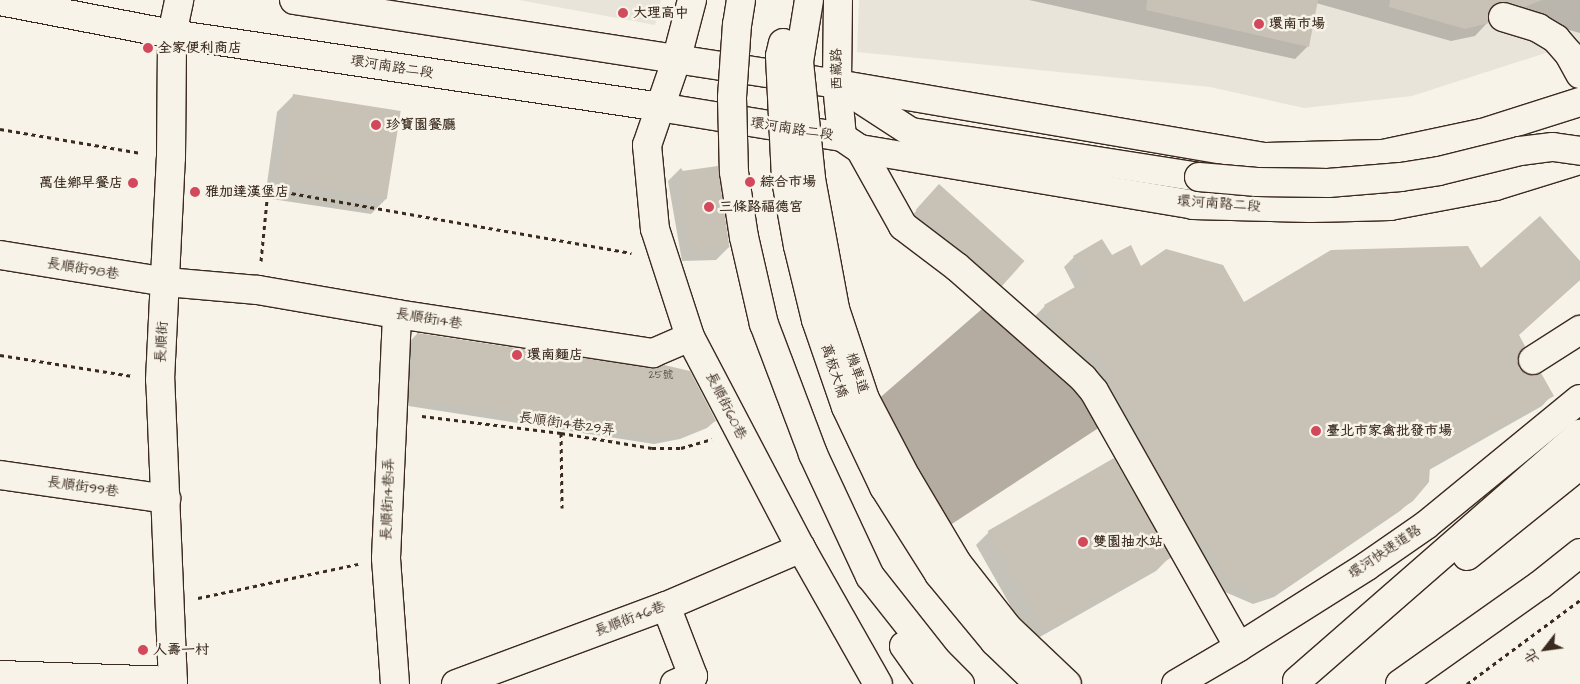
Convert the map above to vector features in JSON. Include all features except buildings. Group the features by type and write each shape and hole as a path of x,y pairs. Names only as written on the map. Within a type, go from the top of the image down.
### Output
{"main road":[{"name":"長順街","path":"173,683 160,380 171,158 172,34 179,0"},
{"path":"294,0 676,61 836,84 1266,157 1383,154 1482,133 1580,102"},
{"path":"659,106 676,61 692,0"},
{"path":"729,0 718,141 747,320 795,450 857,582 931,684"},
{"path":"742,0 737,24 732,98 734,172 744,236 764,324 813,454 870,576 938,662 960,684"},
{"name":"萬板大橋","path":"790,0 780,56 786,180 798,246 816,320 846,407 884,487 939,574 995,642 1039,684"},
{"name":"機車道","path":"809,0 799,62 811,179 835,308 866,399 906,477 957,563 1008,628 1067,684"},
{"name":"西藏路","path":"838,0 836,84 851,143"},
{"name":"環河南路二段","path":"0,1 172,34 659,106 1193,205 1310,208 1390,206 1496,186 1580,160"},
{"path":"1503,17 1538,28 1556,39 1569,54 1580,74"},
{"path":"836,84 911,132 1199,177 1257,182 1328,183 1429,172 1520,151 1553,147 1580,151"},
{"name":"長順街60巷","path":"659,106 647,145 655,228 690,337 801,548 878,684"},
{"path":"851,143 903,226 957,267 1083,378 1094,392 1239,647"},
{"path":"1383,154 1390,206"},
{"name":"長順街98巷","path":"0,255 166,282"},
{"name":"長順街14巷","path":"166,282 258,290 397,314 653,353 690,337"},
{"name":"長順街14巷1弄","path":"395,684 386,558 391,412 397,314"},
{"path":"1533,360 1580,330"},
{"name":"環河快速道路","path":"1176,684 1239,647 1367,566 1426,525 1580,399"},
{"path":"1295,682 1580,434"},
{"path":"1295,682 1472,551 1580,465"},
{"name":"長順街99巷","path":"0,475 166,499"},
{"name":"長順街46巷","path":"456,684 666,606 801,548"},
{"path":"1400,684 1540,585 1580,553"},
{"path":"666,606 693,676 675,684"},
{"path":"0,675 173,683"}],"path":[{"path":"0,129 171,158"},
{"path":"258,290 268,188 664,258"},
{"path":"0,355 160,380"},
{"name":"長順街14巷29弄","path":"391,412 561,433 652,448 681,448 738,431"},
{"path":"561,433 562,508"},
{"path":"169,604 386,558"},
{"path":"1467,684 1580,600"}],"shaded area":[{"name":"大理高中","path":"519,0 661,0 655,25"},
{"name":"環南市場","path":"859,0 1580,0 1580,42 1412,96 1304,108 1210,87 857,52"},
{"path":"982,309 1071,382 1100,427 935,535 868,408"}],"place":[{"name":"大理高中","path":"623,13"},
{"name":"環南市場","path":"1259,24"},
{"name":"全家便利商店","path":"148,48"},
{"name":"珍寶園餐廳","path":"376,125"},
{"name":"綜合市場","path":"750,182"},
{"name":"萬佳鄉早餐店","path":"133,183"},
{"name":"雅加達漢堡店","path":"195,192"},
{"name":"三條路福德宮","path":"709,207"},
{"name":"環南麵店","path":"517,355"},
{"name":"臺北市家禽批發市場","path":"1316,431"},
{"name":"雙園抽水站","path":"1083,542"},
{"name":"人壽一村","path":"143,650"}]}
